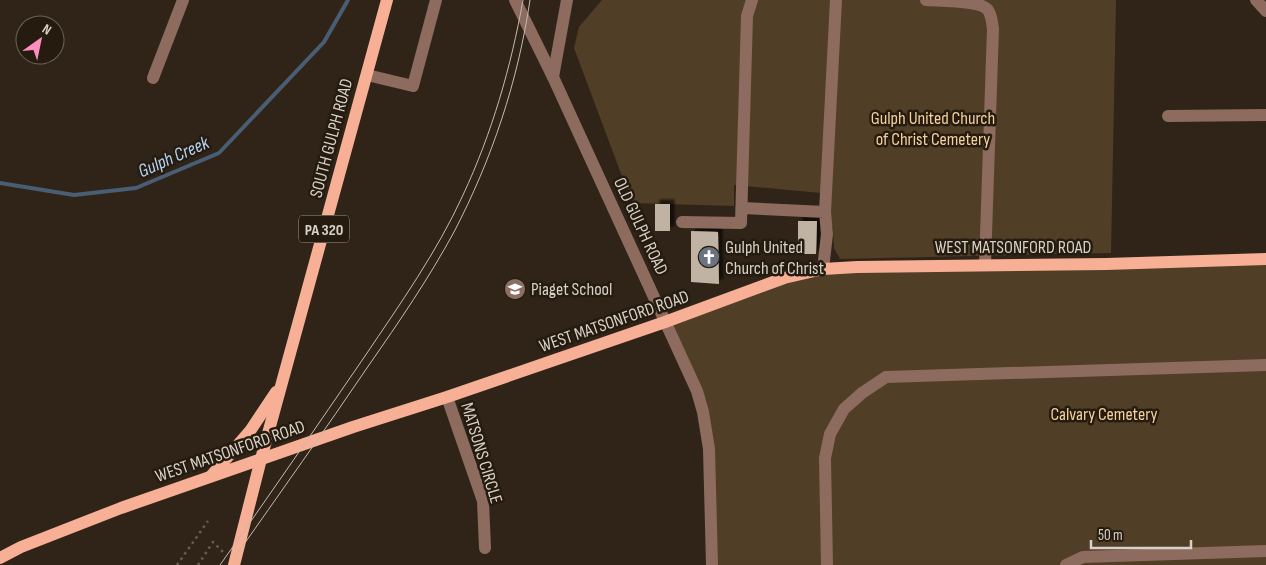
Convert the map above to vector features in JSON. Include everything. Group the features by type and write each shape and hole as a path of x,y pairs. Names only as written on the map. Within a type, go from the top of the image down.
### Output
{"main road":[{"name":"SOUTH GULPH ROAD","path":"261,459 387,0"},
{"name":"WEST MATSONFORD ROAD","path":"0,558 21,546 121,508 666,322 784,278 823,269 857,266 1106,264 1266,259"},
{"path":"211,476 250,432 283,381"},
{"name":"PA 320","path":"234,565 261,459"}],"street":[{"path":"153,78 183,0"},
{"path":"367,75 413,86 436,0"},
{"name":"OLD GULPH ROAD","path":"515,0 553,77 697,391 703,412 709,448 712,565"},
{"path":"553,77 567,0"},
{"path":"682,222 741,223 748,16 752,0"},
{"path":"823,269 827,234 825,212 836,0"},
{"path":"926,0 980,3 988,8 991,17 993,30 985,264"},
{"path":"1256,0 1266,11"},
{"path":"1168,116 1266,114"},
{"path":"742,208 825,212"},
{"path":"827,565 825,458 830,434 844,409 862,393 886,377 1266,366"},
{"name":"MATSONS CIRCLE","path":"447,397 483,501 485,548"},
{"path":"1066,565 1083,557 1266,551"}],"path":[{"path":"177,565 208,521"},
{"path":"198,565 213,542"}],"green space":[{"name":"Gulph United Church of Christ Cemetery","path":"602,0 1116,0 1111,253 840,259 834,248 833,228 821,193 734,185 734,206 632,203 574,48 579,27"},
{"name":"Calvary Cemetery","path":"1266,259 1266,565 712,565 703,412 665,322 823,269"}],"building":[{"path":"655,204 670,204 670,231 655,231"},
{"path":"798,221 817,221 816,254 798,254"},
{"name":"Gulph United Church of Christ","path":"691,231 718,232 719,284 691,282"}],"waterway":[{"name":"Gulph Creek","path":"0,183 74,195 136,188 219,153 324,42 348,0"}],"tram line":[{"path":"220,565 391,317 442,237 463,195 492,124 513,50 523,0"},
{"path":"235,557 402,316 454,232 492,148 502,119 511,90 530,0"}],"place":[{"name":"Gulph United Church of Christ","path":"709,257"},
{"name":"Piaget School","path":"515,289"}]}
